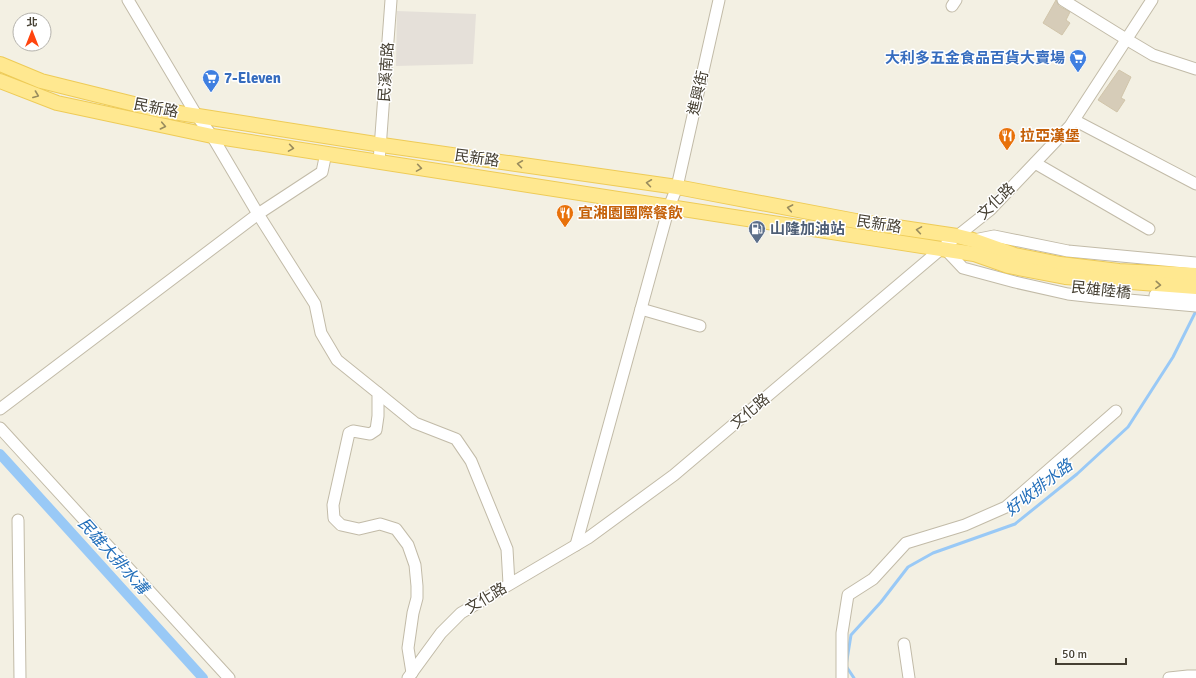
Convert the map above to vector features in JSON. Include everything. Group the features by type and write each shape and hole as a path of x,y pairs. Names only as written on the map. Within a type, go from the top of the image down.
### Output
{"main road":[{"name":"民新路","path":"0,64 41,81 154,109 677,187 856,221 957,236 973,240 1012,261"},
{"name":"民新路","path":"0,81 58,103 212,136 1012,261"},
{"name":"民雄陸橋","path":"1012,261 1060,264 1119,271 1196,275"},
{"name":"民雄陸橋","path":"1012,261 1065,277 1196,288"}],"street":[{"path":"128,0 197,116 212,136 258,214 315,304 321,332 337,360 415,423 456,439 471,461 507,549 509,584"},
{"name":"民溪南路","path":"380,162 391,0"},
{"name":"進興街","path":"576,545 669,207 677,187 719,0"},
{"path":"1063,0 1153,55 1196,69"},
{"name":"文化路","path":"410,676 441,633 460,613 588,538 674,475 944,250 957,236 990,210 1070,126 1152,0"},
{"path":"1074,120 1196,184"},
{"path":"0,409 258,214 322,172 326,153"},
{"path":"1035,163 1149,229"},
{"path":"973,240 994,236 1068,251 1196,263"},
{"path":"944,250 963,268 1068,294 1196,306"},
{"name":"民雄陸橋","path":"1012,261 1056,256 1196,269"},
{"name":"民雄陸橋","path":"1012,261 1069,287 1146,295 1196,297"},
{"path":"641,309 700,326"},
{"path":"378,393 378,416 376,430 370,434 353,431 349,433 333,505 334,518 341,525 359,529 380,524 396,529 408,545 415,564 417,586 417,598 413,612 408,648 410,676"},
{"path":"842,678 842,633 848,595 873,579 906,543 965,525 1006,507 1116,412"},
{"path":"0,428 229,678"},
{"path":"18,520 20,678"},
{"path":"904,644 909,678"},
{"path":"1169,678 1196,676"}],"shaded area":[{"path":"397,11 476,14 473,64 396,66"}],"building":[{"path":"1056,0 1059,6 1070,12 1066,20 1070,23 1062,35 1043,23"},
{"path":"1119,70 1131,77 1121,98 1125,100 1117,112 1098,100"}],"waterway":[{"name":"好收排水路","path":"854,678 846,666 851,635 881,602 908,567 933,553 1015,524 1077,474 1128,427 1173,357 1196,311"},
{"name":"民雄大排水溝","path":"0,454 203,678"}],"place":[{"name":"大利多五金食品百貨大賣場","path":"1078,73"},
{"name":"7-Eleven","path":"211,93"},
{"name":"拉亞漢堡","path":"1007,151"},
{"name":"宜湘園國際餐飲","path":"565,228"},
{"name":"山隆加油站","path":"757,244"}]}
